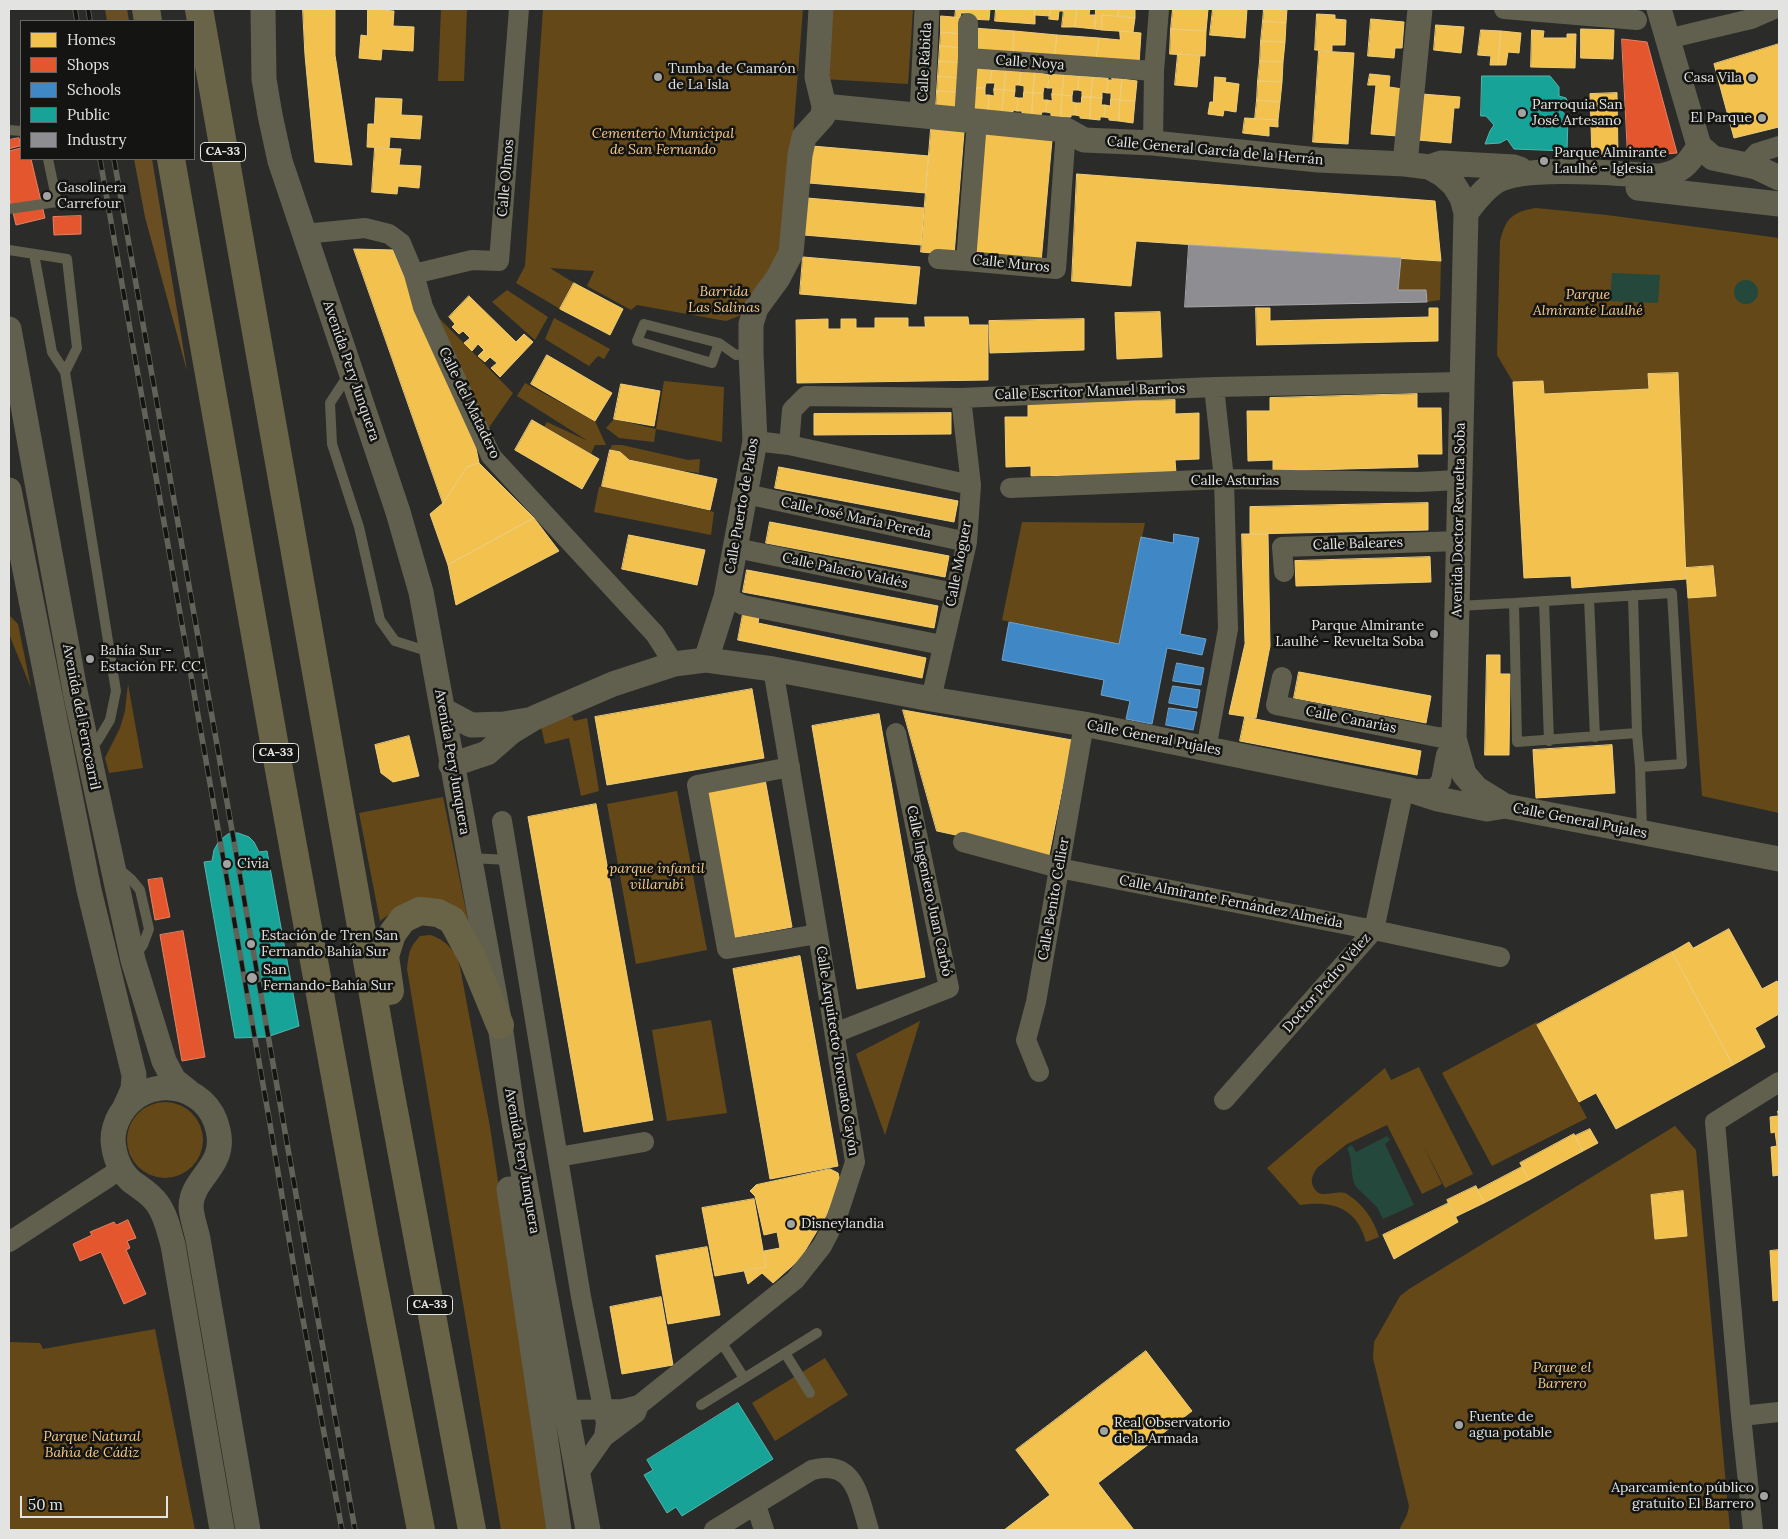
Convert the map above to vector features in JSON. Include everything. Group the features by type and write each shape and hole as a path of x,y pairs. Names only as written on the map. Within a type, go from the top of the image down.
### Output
{"highway":[{"name":"CA-33","path":"199,9 388,1079 472,1530"},
{"name":"CA-33","path":"171,160 288,821 365,1241 421,1530"},
{"path":"388,1079 395,1028 385,956 392,934 403,919 420,911 438,913 452,920 472,958 500,1024"},
{"path":"402,1430 396,1483 403,1530"}],"street":[{"name":"Avenida Pery Junquera","path":"263,9 264,79 280,160 398,512 421,592 500,1024 514,1122 588,1530"},
{"name":"Calle Olmos","path":"414,274 472,260 499,261 519,9"},
{"path":"821,9 817,77 824,106"},
{"name":"Calle Rábida","path":"922,115 927,9"},
{"path":"1153,143 1154,72 1159,9"},
{"path":"1405,164 1420,9"},
{"path":"1504,9 1637,20"},
{"path":"1659,9 1699,146 1713,158 1766,171 1779,178"},
{"path":"1667,39 1751,19 1774,9"},
{"path":"968,23 970,120"},
{"name":"Calle Noya","path":"968,58 1154,72"},
{"name":"Calle General García de la Herrán","path":"824,106 1066,130 1084,140 1153,143 1318,160 1430,167 1454,185 1462,198 1466,213"},
{"name":"Calle Puerto de Palos","path":"706,660 726,597 755,441 751,353 752,324 756,308 778,278 791,253 800,156 804,137 823,116 824,106"},
{"name":"Calle Muros","path":"970,120 966,261 1056,269 1066,130"},
{"path":"1466,213 1479,196 1496,181 1511,176 1557,171 1660,176 1682,169 1690,161 1699,146"},
{"path":"1746,166 1757,154 1779,146"},
{"name":"Calle General García de la Herrán","path":"1430,167 1441,163 1514,167 1529,173"},
{"path":"1557,171 1571,179 1779,204"},
{"name":"Avenida Doctor Revuelta Soba","path":"1466,213 1454,738 1464,774 1476,788 1505,806"},
{"name":"Calle del Matadero","path":"304,234 365,228 389,234 401,243 414,274 424,307 491,456 655,634 674,664"},
{"path":"938,259 966,261"},
{"name":"Avenida del Ferrocarril","path":"9,329 76,696 133,960 164,1061 174,1080 188,1092"},
{"name":"Calle Escritor Manuel Barrios","path":"789,446 792,410 806,396 961,398 1214,387 1463,382"},
{"path":"1206,749 1228,629 1224,479 1214,387"},
{"name":"Calle Moguer","path":"930,699 967,542 972,484 961,398"},
{"path":"755,441 789,446 972,484"},
{"name":"Calle Asturias","path":"1010,488 1224,479 1419,482 1460,480"},
{"name":"Avenida del Ferrocarril","path":"9,490 89,890 134,1075 133,1089 125,1108"},
{"name":"Calle José María Pereda","path":"746,494 967,542"},
{"name":"Calle Baleares","path":"1284,572 1282,547 1459,541"},
{"name":"Calle Palacio Valdés","path":"736,548 954,594"},
{"path":"726,597 743,605 942,644"},
{"name":"Calle General Pujales","path":"534,718 613,684 674,664 706,660 773,669 930,699 1084,724 1407,789 1438,799 1487,809 1505,806 1779,859"},
{"name":"Calle Arquitecto Torcuato Cayón","path":"578,1474 604,1437 636,1413 639,1405 795,1280 822,1246 837,1217 856,1162 773,669"},
{"name":"Calle Canarias","path":"1282,677 1276,706 1437,737 1454,738"},
{"path":"443,710 471,725 504,724 534,718"},
{"path":"462,814 474,774 487,753 511,732 534,718"},
{"path":"450,755 504,724"},
{"name":"Calle Benito Cellier","path":"1039,1072 1026,1040 1036,1002 1084,724"},
{"name":"Calle Ingeniero Juan Carbó","path":"835,1033 949,988 896,733"},
{"path":"1407,789 1434,789 1441,781 1446,755 1454,738"},
{"path":"450,755 487,753"},
{"path":"790,767 697,785 727,949 818,934"},
{"name":"Doctor Pedro Vélez","path":"1224,1100 1374,930 1407,789"},
{"path":"502,821 581,1297 606,1423 604,1437"},
{"name":"Calle Almirante Fernández Almeida","path":"963,842 1059,868 1374,930 1500,957"},
{"path":"1753,1530 1714,1122 1779,1082"},
{"path":"222,1530 173,1245 157,1202 130,1180 121,1169 115,1154 113,1138 117,1122 125,1108 137,1096 159,1088 171,1088 188,1092 202,1101 213,1114 219,1131 219,1148 214,1164 195,1191 191,1206 248,1530"},
{"path":"514,1122 507,1172 559,1530"},
{"path":"558,1157 644,1142"},
{"path":"9,1242 121,1169"},
{"path":"143,1189 157,1193 174,1194 190,1189 204,1179"},
{"path":"566,1410 623,1409 639,1405"},
{"path":"1741,1416 1779,1412"},
{"path":"714,1530 812,1470 822,1468 842,1471 850,1478 855,1486 868,1530"},
{"path":"756,1505 764,1530"}],"lane":[{"path":"9,209 57,202 48,160"},
{"path":"9,250 67,259 77,348 65,372"},
{"path":"34,254 52,352 65,372 116,691 110,720 88,753"},
{"path":"719,343 712,363 637,342 644,324 719,343 736,355 751,353"},
{"path":"351,371 330,403 332,444 359,527 380,620 395,641 432,652"},
{"path":"1458,606 1672,593 1682,764 1640,767"},
{"path":"1633,595 1642,832"},
{"path":"1588,598 1595,737"},
{"path":"1544,601 1549,741"},
{"path":"1514,603 1517,742 1637,733"},
{"path":"469,858 509,860"},
{"path":"701,1405 817,1333"},
{"path":"720,1340 744,1378"},
{"path":"785,1353 810,1393"}],"green space":[{"path":"441,9 467,9 464,81 438,81"},
{"name":"Cementerio Municipal de San Fernando","path":"543,9 803,9 784,250 744,314 726,321 637,305 631,310 587,286 594,271 550,268 574,283 560,309 516,283 525,266"},
{"path":"828,9 913,9 908,84 823,79"},
{"name":"Parque Almirante Laulhé","path":"1536,208 1607,215 1779,238 1779,813 1702,796 1686,579 1678,373 1649,375 1649,389 1544,394 1543,381 1513,382 1497,355 1500,241 1511,217"},
{"path":"1401,258 1441,261 1440,300 1427,302 1426,290 1398,290"},
{"path":"507,290 548,317 535,340 492,302"},
{"path":"435,314 513,393 488,429"},
{"path":"554,318 610,349 604,359 598,356 589,366 545,339"},
{"path":"664,381 724,387 722,442 656,429"},
{"path":"525,383 595,421 606,445 595,445 591,454 544,427 547,422 588,441 517,396"},
{"path":"614,419 656,429 654,442 619,438 606,428"},
{"path":"612,445 622,445 688,460 700,459 699,473 632,460 610,450"},
{"path":"602,486 714,512 711,535 594,512 599,487"},
{"path":"1022,522 1145,523 1119,644 1002,620"},
{"path":"9,615 18,624 31,688 9,634"},
{"path":"128,684 143,768 109,773 105,758 120,728 125,711"},
{"path":"572,716 574,721 587,718 599,791 581,796 569,738 545,744 540,723"},
{"name":"parque infantil villarubi","path":"677,791 707,950 636,964 607,804"},
{"path":"443,797 471,935 399,907 380,921 359,813"},
{"path":"430,935 450,947 460,967 490,1127 550,1530 501,1530 407,969 409,955 414,944 420,936"},
{"path":"711,1020 727,1113 667,1121 652,1030"},
{"path":"920,1021 885,1135 856,1054"},
{"path":"1537,1022 1587,1118 1492,1166 1442,1073"},
{"path":"1419,1067 1473,1174 1445,1188 1422,1143 1442,1184 1422,1194 1387,1125 1347,1144 1317,1168 1312,1177 1312,1184 1319,1193 1338,1192 1347,1194 1363,1208 1371,1219 1379,1237 1366,1242 1357,1221 1350,1214 1342,1209 1323,1204 1300,1205 1267,1168 1385,1068 1391,1080"},
{"path":"165,1102 179,1105 192,1113 200,1126 203,1140 200,1154 192,1167 179,1175 165,1178 151,1175 138,1167 130,1154 127,1140 130,1126 138,1113 151,1105"},
{"name":"Parque el Barrero","path":"1675,1126 1696,1150 1730,1530 1399,1530 1407,1515 1409,1506 1373,1358 1374,1342 1400,1296"},
{"name":"Parque Natural Bahía de Cádiz","path":"155,1329 195,1530 9,1530 9,1342 40,1343 43,1349"},
{"path":"825,1358 848,1395 775,1441 752,1403"}],"shaded area":[{"path":"105,9 127,9 129,20 107,20"},
{"path":"134,160 152,160 187,371 145,217"},
{"path":"1612,273 1660,275 1658,303 1610,301"},
{"path":"1746,280 1754,284 1758,292 1754,300 1746,304 1738,300 1734,292 1738,284"},
{"path":"1387,1136 1390,1140 1385,1144 1414,1205 1383,1219 1377,1207 1356,1187 1347,1148 1352,1145 1356,1152"}],"building: Homes":[{"path":"303,9 335,9 335,55 352,165 315,162 305,55"},
{"path":"368,9 394,11 393,26 414,27 413,51 382,49 381,60 359,58 361,35 367,36"},
{"path":"956,9 970,9 969,13 961,13 960,18 955,18"},
{"path":"970,9 990,9 989,20 969,19"},
{"path":"996,9 1035,10 1035,24 995,21"},
{"path":"1035,9 1051,9 1050,16 1035,15"},
{"path":"1051,9 1064,9 1064,11 1059,11 1058,20 1049,19"},
{"path":"1064,9 1077,9 1075,27 1062,27"},
{"path":"1077,9 1090,9 1089,15 1096,15 1095,29 1075,27"},
{"path":"1096,9 1119,9 1118,16 1102,15 1102,30 1095,29"},
{"path":"1119,9 1135,9 1135,18 1118,16"},
{"path":"1173,9 1208,9 1206,31 1171,29"},
{"path":"1213,9 1247,9 1245,38 1210,35"},
{"path":"1264,9 1287,9 1286,23 1263,21"},
{"path":"1317,14 1335,15 1335,19 1346,20 1345,45 1332,45 1332,51 1315,50"},
{"path":"1102,15 1135,18 1133,32 1102,30"},
{"path":"941,16 964,18 962,34 941,32"},
{"path":"1371,19 1404,22 1402,48 1395,48 1394,58 1368,56"},
{"path":"1263,21 1286,23 1285,42 1261,41"},
{"path":"1436,25 1464,27 1461,53 1434,50"},
{"path":"973,28 1014,31 1013,54 971,50"},
{"path":"1171,29 1206,31 1205,56 1170,54"},
{"path":"1581,29 1614,30 1613,59 1581,58"},
{"path":"1481,30 1501,31 1498,65 1490,65 1491,56 1478,55"},
{"path":"1532,30 1544,31 1543,38 1567,38 1567,34 1576,34 1575,68 1531,67"},
{"path":"1014,31 1057,35 1055,57 1013,54"},
{"path":"1120,31 1141,33 1139,64 1096,60 1099,38 1120,40"},
{"path":"1501,31 1521,33 1519,53 1508,52 1506,65 1498,65"},
{"path":"941,32 962,34 961,48 940,46"},
{"path":"1057,35 1099,38 1096,60 1055,57"},
{"path":"1261,41 1285,42 1283,62 1260,61"},
{"path":"1779,44 1779,127 1734,138 1714,64"},
{"path":"940,46 962,48 961,63 939,61"},
{"path":"1319,51 1354,53 1348,144 1313,142"},
{"path":"1178,54 1200,55 1197,87 1175,85"},
{"path":"939,61 961,63 959,78 938,76"},
{"path":"1260,61 1283,62 1282,82 1258,81"},
{"path":"977,67 992,70 990,83 986,83 985,88 975,88"},
{"path":"992,70 1006,70 1004,90 994,89 995,83 990,83"},
{"path":"1006,70 1021,72 1019,85 1015,85 1015,91 1004,90"},
{"path":"1025,71 1035,72 1033,93 1024,92 1024,86 1019,85 1021,72 1025,73"},
{"path":"1035,72 1049,75 1048,88 1044,87 1043,93 1033,93"},
{"path":"1050,73 1064,75 1062,95 1052,94 1053,88 1048,88"},
{"path":"1370,74 1390,76 1389,87 1403,89 1398,136 1371,134 1376,85 1368,85"},
{"path":"1064,75 1079,76 1078,90 1073,90 1072,96 1062,95"},
{"path":"938,76 959,78 956,92 937,91"},
{"path":"1079,76 1093,77 1091,97 1082,97 1082,91 1078,90"},
{"path":"1093,77 1108,78 1107,93 1102,92 1102,98 1091,97"},
{"path":"1215,77 1226,78 1225,82 1239,84 1236,112 1224,110 1223,116 1208,114 1210,102 1213,102"},
{"path":"1112,78 1122,79 1120,100 1111,99 1111,93 1107,93 1108,80 1112,80"},
{"path":"1122,79 1137,81 1135,101 1120,100"},
{"path":"1258,81 1282,82 1280,102 1257,100"},
{"path":"975,88 985,88 985,95 989,95 988,110 974,109"},
{"path":"994,89 1004,90 1002,112 988,110 989,95 994,96"},
{"path":"1004,90 1015,91 1014,97 1018,98 1017,111 1002,112"},
{"path":"937,91 956,92 957,108 936,106"},
{"path":"1024,92 1033,93 1032,114 1017,111 1018,98 1023,98"},
{"path":"1033,93 1043,93 1043,100 1047,100 1046,112 1042,112 1041,115 1032,114"},
{"path":"1531,93 1539,96 1542,104 1539,112 1531,115 1523,112 1520,104 1523,96"},
{"path":"1617,93 1618,157 1592,157 1590,94"},
{"path":"1052,94 1062,95 1061,117 1051,116 1051,113 1046,112 1047,100 1052,101"},
{"path":"1422,94 1460,97 1459,108 1454,108 1451,143 1418,140"},
{"path":"1062,95 1072,96 1072,102 1076,103 1075,115 1061,117"},
{"path":"1082,97 1091,97 1090,119 1080,118 1080,116 1075,115 1076,103 1081,103"},
{"path":"1091,97 1102,98 1101,105 1105,105 1104,117 1100,117 1100,120 1090,119"},
{"path":"376,98 402,99 401,115 422,116 420,139 390,137 389,148 367,147 368,124 374,124"},
{"path":"1111,99 1120,100 1119,121 1109,120 1109,118 1104,117 1105,105 1110,106"},
{"path":"1120,100 1135,101 1133,123 1119,121"},
{"path":"1257,100 1280,102 1278,120 1255,119"},
{"path":"1245,118 1278,120 1278,127 1269,126 1269,136 1243,133"},
{"path":"931,129 964,132 954,255 921,252"},
{"path":"984,134 1052,140 1041,262 974,256"},
{"path":"812,146 929,156 926,193 809,183"},
{"path":"375,148 401,149 399,165 421,166 419,188 398,186 397,194 372,192"},
{"path":"1077,174 1435,201 1441,261 1136,241 1131,286 1072,281"},
{"path":"807,198 924,208 921,245 804,235"},
{"path":"354,249 393,250 476,448 479,463 467,467 443,503"},
{"path":"803,257 920,267 916,304 800,294"},
{"path":"574,283 623,309 610,335 560,309"},
{"path":"469,296 516,342 524,334 533,342 500,377 491,368 497,363 490,357 485,362 478,356 484,350 478,344 472,351 464,343 470,338 463,331 459,334 452,327 455,324 449,317"},
{"path":"1256,308 1270,308 1270,321 1429,317 1429,308 1438,308 1438,341 1257,345"},
{"path":"1160,312 1162,357 1117,359 1115,313"},
{"path":"925,317 968,317 969,325 988,325 988,380 797,383 796,320 828,319 828,329 841,329 841,319 856,319 856,328 875,328 875,318 908,318 908,327 925,327"},
{"path":"1084,319 1084,350 990,353 989,321"},
{"path":"547,355 612,393 595,421 531,384"},
{"path":"1678,373 1686,579 1572,588 1571,576 1524,578 1513,382 1543,381 1544,394 1649,389 1648,374"},
{"path":"621,384 660,391 654,426 614,419"},
{"path":"1417,394 1417,408 1441,408 1442,454 1417,454 1418,467 1273,471 1273,460 1248,461 1247,411 1270,411 1270,398"},
{"path":"1175,400 1175,414 1199,413 1199,459 1175,460 1176,473 1031,476 1031,466 1006,467 1005,417 1028,417 1028,403"},
{"path":"951,413 951,434 814,435 814,414"},
{"path":"532,420 599,459 582,489 515,450"},
{"path":"610,450 620,452 629,460 717,479 710,510 602,486"},
{"path":"479,463 534,518 448,565 430,514 443,503 467,467"},
{"path":"779,467 958,501 954,522 775,488"},
{"path":"1428,503 1428,530 1250,534 1250,507"},
{"path":"534,518 559,551 456,605 448,565"},
{"path":"770,522 949,556 945,577 766,543"},
{"path":"1242,534 1268,534 1270,646 1256,718 1229,714 1245,644"},
{"path":"629,535 705,550 697,585 622,569"},
{"path":"1430,557 1431,582 1296,586 1295,561"},
{"path":"1713,566 1716,596 1688,598 1686,568"},
{"path":"747,570 938,606 934,628 743,592"},
{"path":"743,614 759,617 758,623 926,658 922,678 738,640"},
{"path":"1487,655 1500,655 1500,674 1510,674 1509,755 1485,755"},
{"path":"1299,672 1431,696 1426,723 1294,698"},
{"path":"752,689 764,758 607,785 595,717"},
{"path":"903,710 1072,740 1049,855 937,831"},
{"path":"879,714 925,977 857,989 812,726"},
{"path":"1245,717 1421,751 1417,775 1240,741"},
{"path":"409,736 419,776 393,782 381,773 375,745"},
{"path":"1612,745 1615,793 1536,798 1533,750"},
{"path":"765,779 792,927 732,938 704,790"},
{"path":"596,804 653,1120 584,1132 528,817"},
{"path":"1729,929 1762,989 1777,981 1779,984 1779,1014 1755,1028 1765,1047 1733,1065 1672,952 1689,942 1693,948"},
{"path":"1672,952 1733,1065 1616,1129 1596,1093 1579,1102 1537,1025"},
{"path":"800,956 838,1166 770,1179 733,969"},
{"path":"1778,1111 1779,1175 1773,1176 1771,1147 1777,1146 1775,1132 1771,1133 1770,1117 1778,1116"},
{"path":"1590,1129 1598,1143 1583,1151 1575,1136"},
{"path":"1574,1134 1583,1151 1529,1180 1520,1163"},
{"path":"1522,1167 1529,1180 1484,1203 1478,1190"},
{"name":"Disneylandia","path":"830,1169 838,1173 840,1181 826,1216 800,1259 773,1283 762,1273 748,1284 744,1270 766,1267 764,1251 780,1248 777,1232 764,1235 755,1196 750,1191 756,1185"},
{"path":"1476,1186 1484,1203 1455,1217 1447,1200"},
{"path":"1683,1191 1687,1236 1655,1239 1651,1195"},
{"path":"754,1199 766,1267 715,1276 702,1208"},
{"path":"1449,1203 1458,1222 1394,1259 1383,1235"},
{"path":"707,1247 720,1315 668,1324 656,1256"},
{"path":"1779,1250 1779,1300 1773,1301 1770,1251"},
{"path":"661,1297 673,1365 622,1374 610,1307"},
{"name":"Real Observatorio de la Armada","path":"1146,1351 1192,1411 1098,1483 1134,1530 1004,1530 1050,1495 1016,1450"}],"building: Shops":[{"path":"1622,39 1647,42 1677,153 1628,157"},
{"path":"19,138 20,148 9,151 9,140"},
{"path":"20,146 20,160 31,160 45,218 16,225 9,196 9,149"},
{"path":"81,216 81,234 54,235 53,217"},
{"path":"162,878 170,917 155,920 148,880"},
{"path":"183,931 205,1057 182,1061 160,935"},
{"path":"128,1220 136,1238 127,1241 130,1248 126,1250 146,1294 124,1304 101,1252 80,1261 73,1244 92,1235 90,1232 114,1222 116,1225"}],"building: Schools":[{"path":"1174,534 1199,538 1180,634 1206,639 1202,655 1167,648 1152,724 1126,719 1130,701 1101,695 1104,680 1002,660 1009,622 1119,644 1141,537 1173,543"},
{"path":"1177,663 1204,668 1201,685 1173,681"},
{"path":"1173,686 1200,690 1197,708 1169,703"},
{"path":"1169,708 1197,712 1193,730 1166,725"}],"building: Public":[{"name":"Parroquia San José Artesano","path":"1482,76 1550,76 1559,87 1559,96 1566,98 1568,103 1561,110 1568,118 1567,151 1514,149 1507,139 1500,143 1485,144 1494,125 1486,116 1481,116"},
{"name":"Estación de Tren San Fernando Bahía Sur","path":"238,833 249,837 259,852 267,851 299,1026 267,1037 235,1038 204,862 212,861 214,850 219,841 228,834"},
{"path":"738,1403 773,1459 682,1516 676,1507 667,1513 644,1475 653,1470 647,1460"}],"building: Industry":[{"path":"1189,245 1401,258 1398,290 1426,290 1427,302 1185,307"}],"railway":[{"path":"75,9 77,20"},
{"path":"88,9 90,20"},
{"path":"100,160 299,1298 342,1530"},
{"path":"114,160 355,1530"}],"place":[{"name":"Tumba de Camarón de La Isla","path":"658,77"},
{"name":"Casa Vila","path":"1752,78"},
{"name":"Parroquia San José Artesano","path":"1522,113"},
{"name":"El Parque","path":"1762,118"},
{"name":"Parque Almirante Laulhé - Iglesia","path":"1544,161"},
{"name":"Gasolinera Carrefour","path":"47,196"},
{"name":"Parque Almirante Laulhé - Revuelta Soba","path":"1434,634"},
{"name":"Bahía Sur - Estación FF. CC.","path":"90,659"},
{"name":"Civia","path":"227,864"},
{"name":"Estación de Tren San Fernando Bahía Sur","path":"251,944"},
{"name":"San Fernando-Bahía Sur","path":"252,978"},
{"name":"Disneylandia","path":"791,1224"},
{"name":"Fuente de agua potable","path":"1459,1425"},
{"name":"Real Observatorio de la Armada","path":"1104,1431"},
{"name":"Aparcamiento público gratuito El Barrero","path":"1764,1496"}],"park label":[{"name":"Barrida Las Salinas","path":"724,300"}]}
